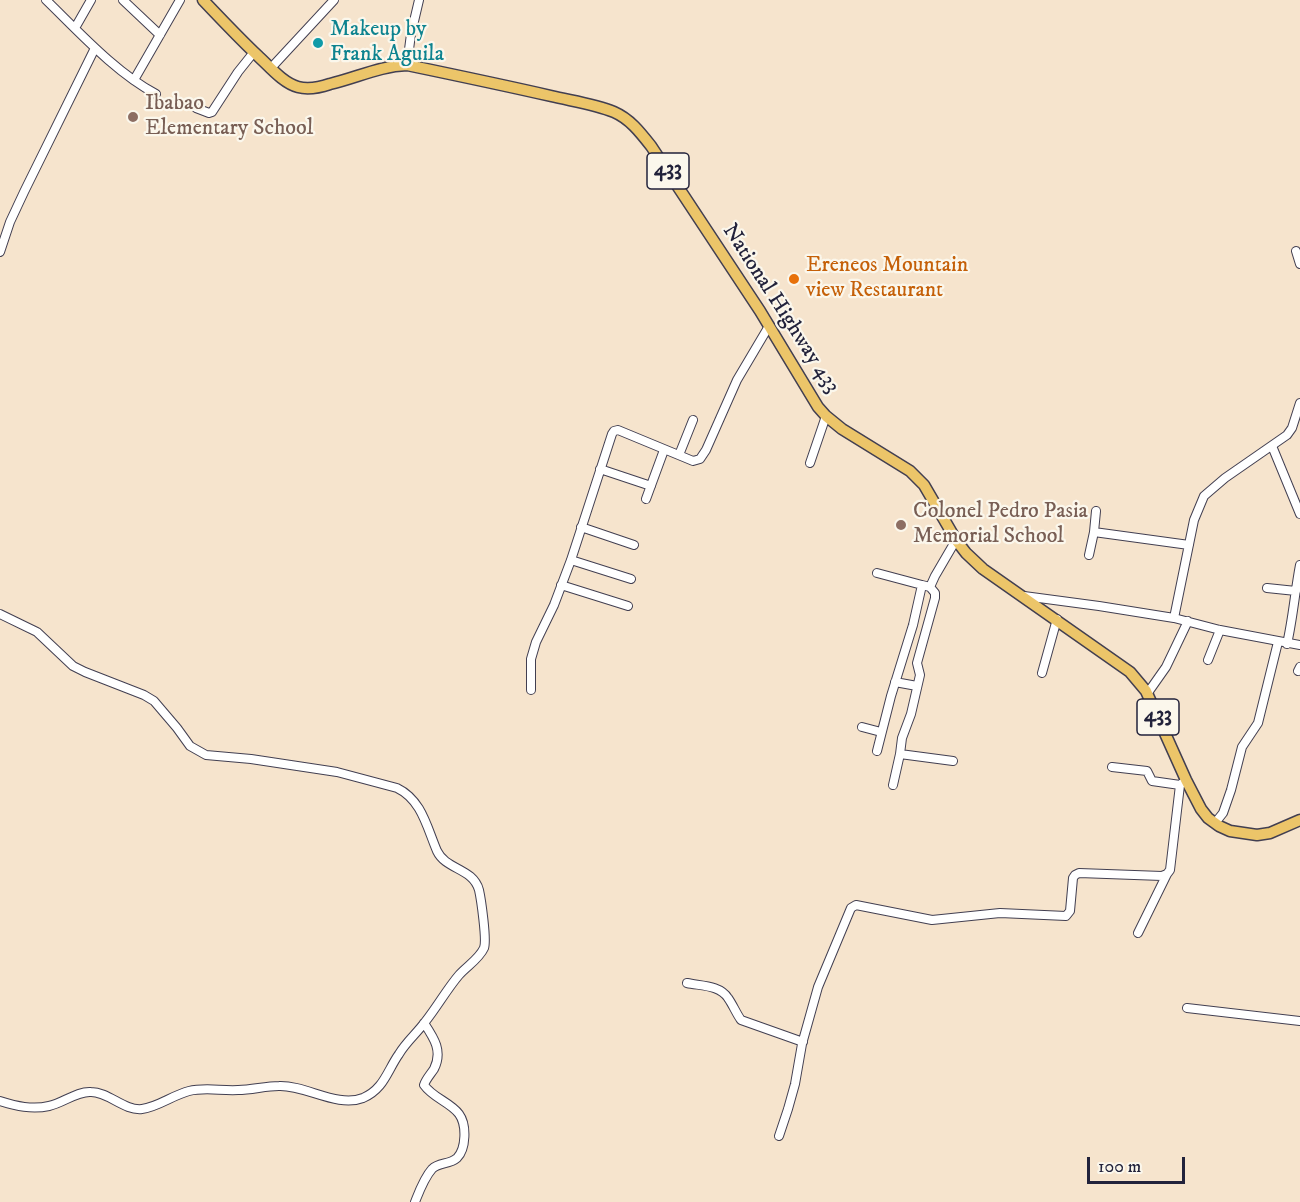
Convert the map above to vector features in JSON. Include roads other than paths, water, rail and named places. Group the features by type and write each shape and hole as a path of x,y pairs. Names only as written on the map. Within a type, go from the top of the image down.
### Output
{"main road":[{"name":"National Highway 433","path":"202,0 271,68 298,87 312,88 391,66 407,65 595,106 628,120 651,146 769,326 812,398 826,416 842,429 910,471 924,485 956,540 983,569 1130,672 1148,694 1183,782 1208,818 1215,823"},
{"path":"1215,823 1230,831 1257,835 1270,833 1300,820"}],"street":[{"path":"46,0 138,85 156,94"},
{"path":"75,28 91,0"},
{"path":"123,0 160,35"},
{"path":"134,80 180,0"},
{"path":"271,68 334,0"},
{"path":"407,65 417,1"},
{"path":"0,252 10,222 24,192 96,48"},
{"path":"196,108 211,113 254,52"},
{"path":"1296,251 1300,264"},
{"path":"531,690 531,659 536,642 571,560 612,434 615,431 624,433 693,461 700,459 737,380 769,326"},
{"path":"1174,618 1194,520 1204,496 1225,478 1287,435 1292,428 1300,402"},
{"path":"810,463 826,416"},
{"path":"679,455 693,420"},
{"path":"1272,446 1300,514"},
{"path":"646,499 664,450"},
{"path":"600,469 651,486"},
{"path":"1089,555 1096,511"},
{"path":"581,527 634,545"},
{"path":"1094,532 1189,545"},
{"path":"877,751 895,682 926,586 956,540"},
{"path":"571,560 631,579"},
{"path":"1287,644 1300,568"},
{"path":"877,573 926,586 935,593 917,663 920,675 911,714 902,738 893,785"},
{"path":"561,585 628,606"},
{"path":"1267,588 1296,591"},
{"path":"1021,596 1174,618 1220,630 1300,645"},
{"path":"0,614 37,632 73,666 154,701 190,746 206,755 251,759 337,772 406,792 426,822 440,856 476,881 482,904 485,942 483,950 459,975 424,1023 409,1039 384,1082 375,1091 355,1100 345,1101 292,1086 278,1086 237,1090 196,1089 142,1109 134,1109 92,1092 85,1092 48,1107 20,1108 0,1101"},
{"path":"1042,673 1057,620"},
{"path":"1148,694 1166,667 1188,621"},
{"path":"1208,660 1220,630"},
{"path":"1215,823 1222,813 1231,789 1242,747 1258,723 1278,642"},
{"path":"895,682 917,686"},
{"path":"862,728 881,732"},
{"path":"900,754 953,761"},
{"path":"1112,767 1147,771 1152,781 1183,782 1170,870 1138,933"},
{"path":"779,1136 793,1092 803,1042 818,987 854,906 932,920 1000,913 1066,916 1070,911 1073,878 1079,873 1162,876 1167,874"},
{"path":"687,983 719,989 724,992 741,1020 803,1042"},
{"path":"1187,1008 1300,1021"},
{"path":"415,1202 432,1169 458,1157 465,1134 464,1123 459,1114 428,1092 424,1085 433,1070 438,1051 424,1023"}],"place":[{"name":"Makeup by Frank Aguila","path":"318,43"},
{"name":"Ibabao Elementary School","path":"133,117"},
{"name":"Ereneos Mountain view Restaurant","path":"794,279"},
{"name":"Colonel Pedro Pasia Memorial School","path":"901,525"}]}
